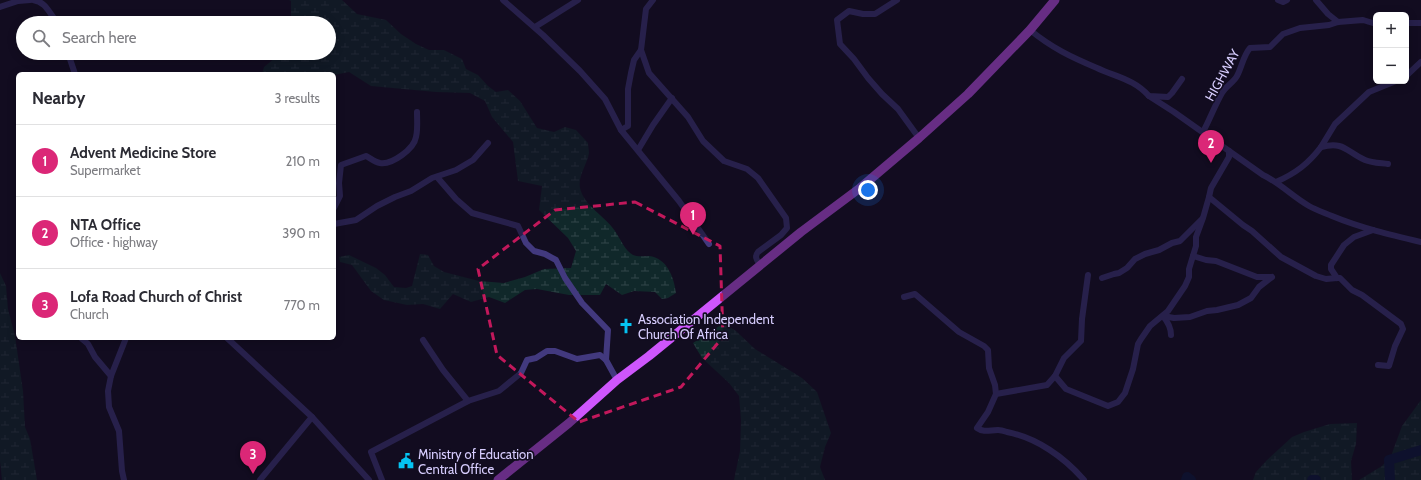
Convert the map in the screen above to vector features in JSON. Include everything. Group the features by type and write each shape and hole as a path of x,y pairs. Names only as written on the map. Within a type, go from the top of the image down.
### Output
{"main road":[{"path":"498,480 570,423 617,380 649,356 806,228 860,188 919,138 968,94 1030,30 1055,0"}],"street":[{"path":"0,7 31,0 40,1 53,16"},
{"path":"503,0 535,27 580,71 605,99 622,130 683,207 710,244"},
{"path":"535,27 578,0"},
{"path":"653,0 646,9 641,50 649,73 688,117 703,140 717,155 724,161 747,169 758,178 786,218 787,228 781,235 756,255 756,259 760,265"},
{"path":"896,0 875,14 864,14 849,10 838,20 840,44 882,94 898,109 919,138"},
{"path":"1278,0 1283,2 1287,0"},
{"path":"1316,0 1328,14 1338,22"},
{"name":"HIGHWAY","path":"1203,132 1222,93 1228,84 1234,81 1239,72 1245,54 1250,48 1270,47 1283,34 1300,28 1363,20 1373,23"},
{"path":"1409,23 1421,23"},
{"path":"1030,30 1062,53 1098,69 1124,78 1310,207 1349,223 1421,242"},
{"path":"622,130 628,126 628,89 634,60 641,50"},
{"path":"70,60 74,72"},
{"path":"1409,73 1421,62"},
{"path":"1149,96 1168,97 1172,94 1182,79"},
{"path":"1276,182 1289,176 1310,161 1335,124 1369,92 1389,84"},
{"path":"638,150 672,98"},
{"path":"336,204 340,196 340,165 366,156 380,163 390,162 404,154 411,148 416,138 417,112"},
{"path":"336,224 356,220 396,197 411,191 432,178 456,170 473,160 488,143"},
{"path":"1321,146 1340,145 1366,160 1388,164"},
{"path":"1056,376 1066,389 1108,406 1118,402 1125,393 1138,344 1150,326 1163,316 1175,302 1189,277 1189,269 1196,246 1196,237 1204,218 1211,188 1229,157 1229,151"},
{"path":"437,177 456,199 472,213 518,226 526,243 534,251 545,254 556,260 565,278 582,302 608,330 606,360"},
{"path":"1209,197 1242,225 1252,231 1281,257 1309,273 1326,279 1340,278 1352,290 1362,295 1401,324 1403,329 1395,346 1389,366 1378,365"},
{"path":"1102,278 1119,273 1127,268 1135,259 1145,254 1180,241 1204,218"},
{"path":"1337,278 1331,269 1331,265 1344,245 1354,237 1373,230"},
{"path":"1163,316 1174,318 1190,317 1207,311 1238,305 1251,298 1259,287 1272,277 1257,277 1216,260 1206,260 1193,256"},
{"path":"996,394 1047,385 1056,376 1064,358 1080,341 1088,275"},
{"path":"904,296 915,294 958,332 984,346 988,350 989,368 995,385 996,394 988,412 977,428 982,431 998,430 1012,433 1044,447 1070,465 1084,480"},
{"path":"1163,316 1171,328 1171,335"},
{"path":"83,340 88,344 111,376"},
{"path":"124,480 119,431 109,407 108,391 111,376 125,340"},
{"path":"229,340 312,417 369,480"},
{"path":"423,340 443,370 468,401"},
{"path":"382,480 370,452 468,401 499,391 521,373 527,360 536,358 547,351 555,351 577,359 600,356 606,360 617,380"},
{"path":"260,480 312,417"}],"highlighted area":[{"path":"635,202 720,246 723,337 681,387 579,422 497,355 478,269 555,210"}],"green space":[{"path":"289,0 342,0 357,14 386,20 401,34 416,44 429,50 444,50 462,59 466,69 478,75 496,92 508,90 520,101 537,128 554,132 565,127 576,130 588,143 589,153 580,179 582,194 590,206 611,226 630,253 636,256 649,256 661,260 665,264 671,275 676,293 668,298 662,299 655,292 634,291 622,295 606,284 600,295 569,295 537,289 525,290 505,303 489,297 471,302 453,294 440,309 423,304 407,305 384,300 371,291 352,265 340,262 339,257 349,255 376,268 385,275 394,287 406,288 412,286 420,254 428,255 434,266 444,272 479,281 504,283 525,277 544,269 571,268 576,251 568,238 539,210 542,186 518,181 513,142 492,117 485,101 470,93 436,92 371,86 349,72 336,75 336,72 263,72 264,67 272,60 336,60 336,16 291,16 291,1"},
{"path":"0,273 6,286 8,309 15,336 23,391 25,427 30,439 37,480 2,480 0,461"},
{"path":"724,323 736,331 755,349 802,378 817,392 831,433 825,447 820,467 825,480 734,480 740,451 741,420 739,396 729,383 702,358 693,343"},
{"path":"1421,400 1421,480 1359,480 1382,466 1391,456 1402,426"},
{"path":"1357,423 1356,444 1351,461 1352,480 1253,480 1256,472 1292,437 1330,424"}],"waterway":[{"path":"1390,480 1389,460 1421,450"},
{"path":"1186,480 1187,477 1191,480"}],"place":[{"name":"NTA Office","path":"1211,163"},
{"name":"Advent Medicine Store","path":"693,235"},
{"name":"Association Independent Church Of Africa","path":"626,326"},
{"name":"Ministry of Education Central Office","path":"406,461"},
{"name":"Lofa Road Church of Christ","path":"253,474"}]}
